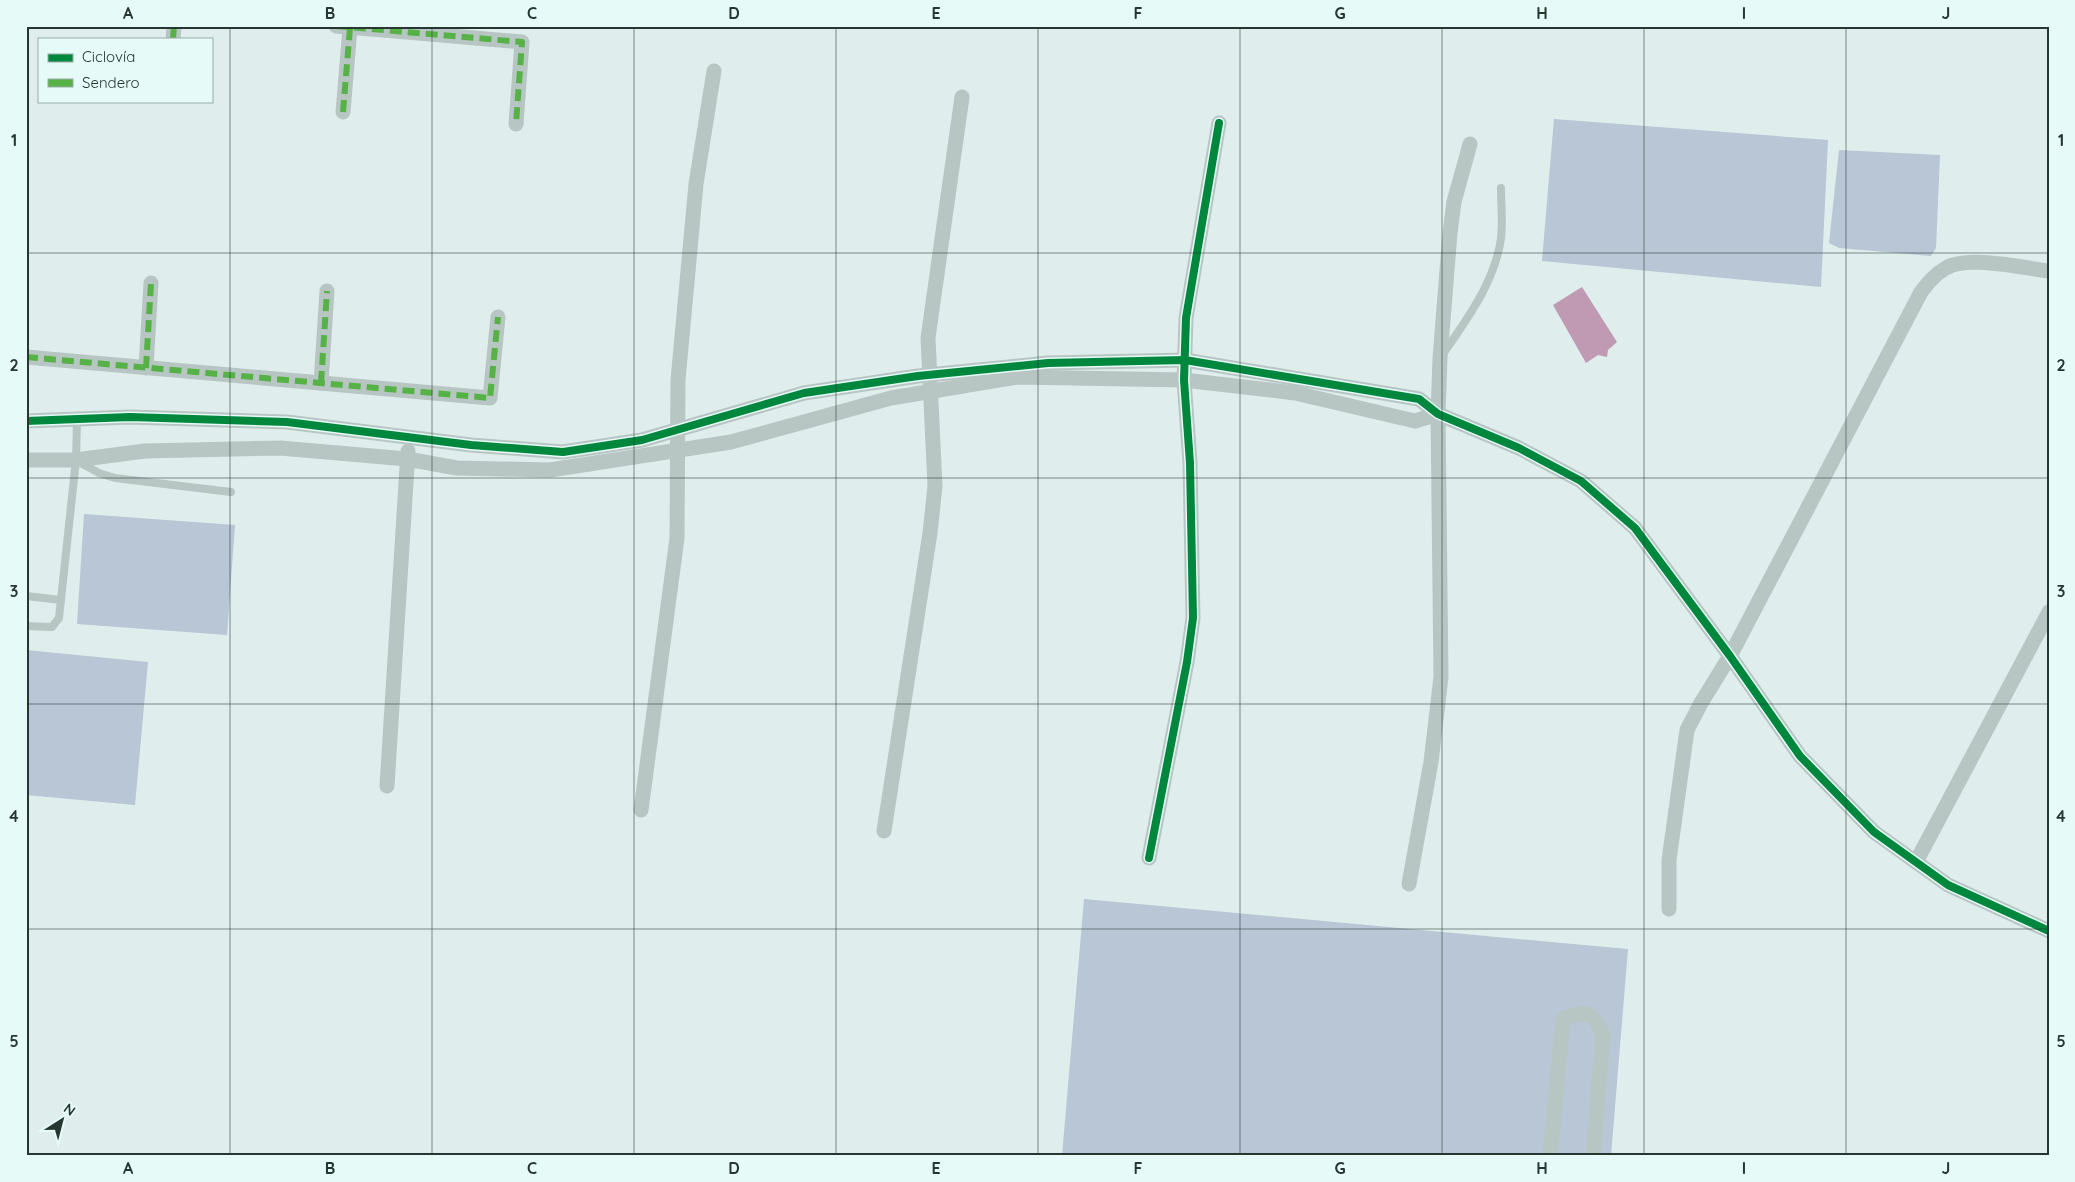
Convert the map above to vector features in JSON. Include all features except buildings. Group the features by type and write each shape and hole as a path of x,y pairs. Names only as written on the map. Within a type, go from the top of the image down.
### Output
{"street":[{"path":"343,112 343,27 522,42 516,124"},
{"path":"641,810 677,538 678,380 696,184 714,70"},
{"path":"884,831 930,533 935,486 928,338 962,97"},
{"path":"1149,858 1187,662 1193,618 1190,463 1184,380 1186,318 1219,123"},
{"path":"1409,884 1431,762 1441,677 1438,414 1440,358 1454,202 1470,144"},
{"path":"1669,908 1669,860 1687,730 1730,656 1921,292 1931,279 1946,268 1958,263 1974,262 2049,271"},
{"path":"146,368 151,283"},
{"path":"321,383 327,291"},
{"path":"26,357 490,398 498,317"},
{"path":"26,421 130,417 287,422 409,437 563,452 642,440 804,393 930,375 1048,364 1185,360 1419,399 1438,414 1519,448 1581,481 1636,528 1730,656 1800,756 1874,832 1948,885 2049,931"},
{"path":"26,460 76,460 145,451 280,448 407,459 457,468 550,470 731,442 891,398 1018,377 1184,380 1295,393 1415,422 1438,414"},
{"path":"387,786 409,437"},
{"path":"1916,862 2049,612"},
{"path":"1550,1156 1563,1019 1577,1013 1587,1014 1596,1019 1604,1035 1593,1156"}],"lane":[{"path":"1440,358 1475,307 1493,270 1501,238 1501,188"},
{"path":"26,626 47,627 55,625 60,618 76,460 77,420"},
{"path":"76,460 99,473 115,478 232,492"},
{"path":"26,596 61,600"}],"shaded area":[{"path":"1554,119 1828,140 1821,287 1542,261"},
{"path":"1839,150 1940,155 1936,248 1931,256 1839,248 1829,243"},
{"path":"1582,287 1617,342 1608,350 1607,357 1598,355 1586,363 1553,305"},
{"path":"84,514 235,525 227,635 77,624"},
{"path":"26,650 148,662 135,805 26,795"},
{"path":"1084,899 1628,949 1611,1156 1062,1156"}],"marked path":[{"path":"173,38 174,26"},
{"path":"336,26 522,42 516,124"},
{"path":"343,112 350,28"},
{"path":"146,368 151,283"},
{"path":"321,383 327,291"},
{"path":"26,357 490,398 498,317"}],"cycle path":[{"path":"1149,858 1187,662 1193,618 1190,463 1184,380 1186,318 1219,123"},
{"path":"26,421 130,417 287,422 471,445 563,452 642,440 804,393 918,376 1048,363 1185,360 1419,399 1438,414 1519,448 1581,481 1635,528 1730,656 1800,756 1874,832 1948,885 2049,931"}]}
